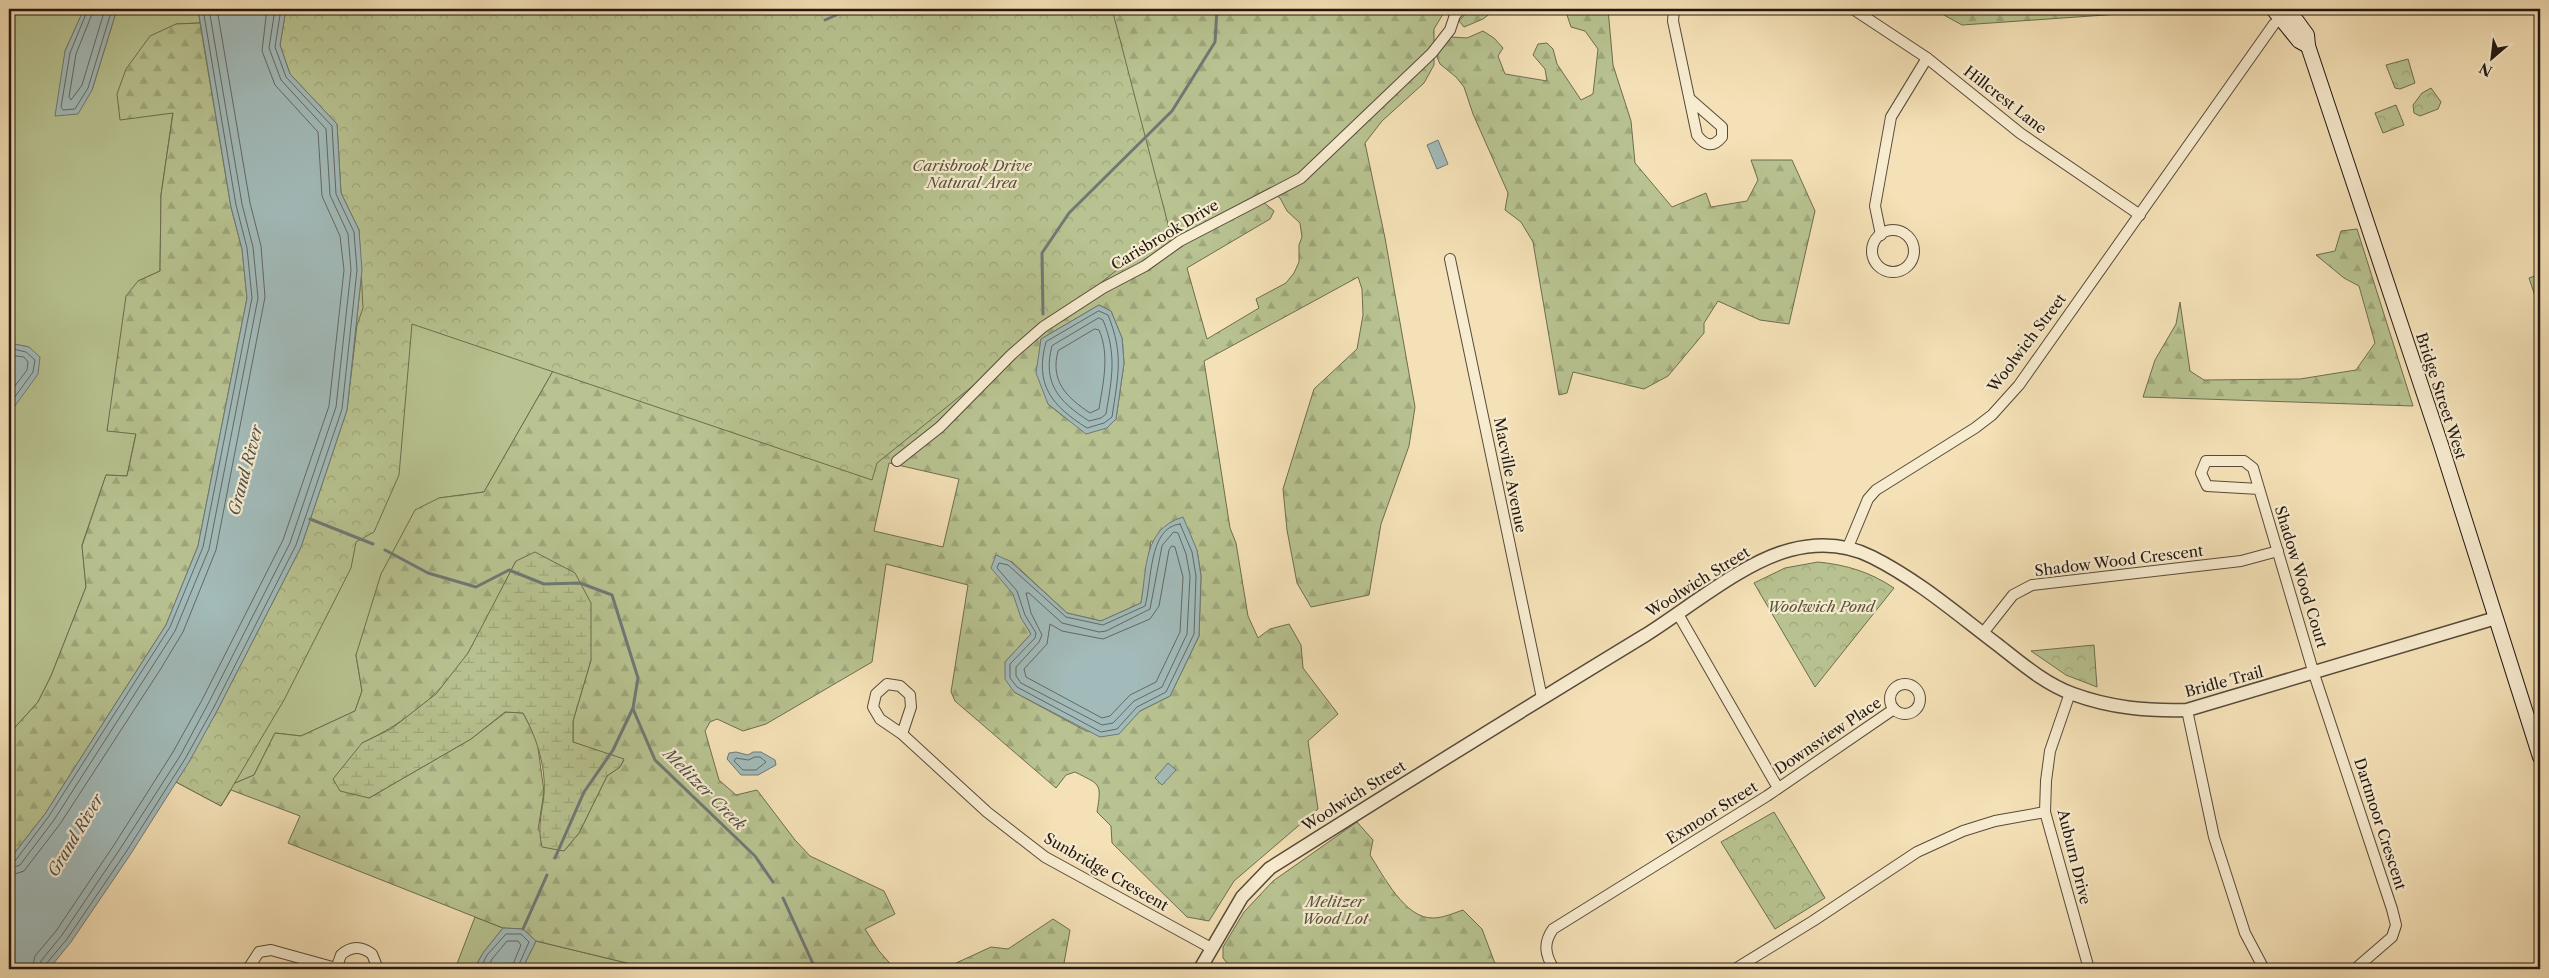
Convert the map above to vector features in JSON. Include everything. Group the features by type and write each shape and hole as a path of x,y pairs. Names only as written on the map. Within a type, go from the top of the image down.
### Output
{"main road":[{"name":"Bridge Street West","path":"2281,12 2307,35 2308,46 2339,135 2540,757"}],"street":[{"name":"Carisbrook Drive","path":"897,461 940,427 1011,355 1044,328 1103,288 1145,266 1180,241 1301,178 1432,53 1450,30 1455,15 1461,9"},
{"path":"1674,9 1673,22 1690,99"},
{"name":"Hillcrest Lane","path":"1853,9 1928,58 2020,133 2140,214"},
{"name":"Woolwich Street","path":"1200,969 1242,897 1270,868 1678,614 1748,568 1789,550 1815,546 1848,547 1868,499 1876,490 1992,415 2019,385 2281,12"},
{"path":"1880,235 1894,230 1907,236 1911,241 1914,255 1907,267 1901,271 1887,272 1876,264 1872,252 1873,245 1880,235 1875,206 1890,117 1928,58"},
{"name":"Macville Avenue","path":"1450,259 1542,698"},
{"name":"Shadow Wood Court","path":"2259,489 2207,486 2200,473 2206,460 2244,461 2254,468 2314,674"},
{"name":"Bridle Trail","path":"1848,547 1908,576 2036,674 2070,693 2106,705 2148,711 2187,710 2314,674 2496,618"},
{"name":"Shadow Wood Crescent","path":"1983,634 2013,595 2032,585 2241,561 2278,552"},
{"name":"Exmoor Street","path":"1554,969 1548,960 1545,948 1548,937 1553,929 1778,788 1678,614"},
{"name":"Dartmoor Crescent","path":"2314,674 2396,925 2392,937 2355,969"},
{"name":"Sunbridge Crescent","path":"902,734 911,707 910,695 900,686 887,684 876,694 873,707 880,718 902,734 987,812 1045,857 1211,948"},
{"name":"Auburn Drive","path":"2070,693 2050,750 2046,780 2046,812 2089,969"},
{"name":"Downsview Place","path":"1778,788 1894,709"},
{"path":"2187,710 2214,836 2245,933 2264,969"},
{"path":"1735,969 1917,852 1963,831 1995,821 2046,812"},
{"path":"248,969 259,952 271,950 336,968 337,961 346,950 360,948 372,954 378,969"}],"green space":[{"path":"9,9 84,9 65,51 92,90 117,9 198,9 200,23 176,24 173,112 161,195 160,271 138,281 107,430 136,433 127,476 106,475 82,545 86,587 51,676 38,702 9,734 9,414 15,405 29,347 9,343"},
{"name":"Carisbrook Drive Natural Area","path":"286,9 1112,9 1169,228 877,463 872,480 412,324 399,475 374,532 356,542 351,568 284,700 221,806 176,782 218,709 301,547 347,410 357,325 363,308 359,230 341,193 337,124 290,74 280,45"},
{"name":"Carisbrook Drive Natural Area","path":"375,9 1446,9 1434,29 1434,65 1424,83 1382,121 1365,143 1385,238 1415,407 1409,446 1381,524 1369,595 1311,607 1297,583 1287,530 1283,489 1314,389 1357,349 1363,315 1362,289 1358,277 1204,361 1230,528 1236,543 1248,616 1258,638 1270,629 1289,624 1301,645 1303,668 1338,714 1308,741 1318,809 1234,881 1209,921 1187,917 1112,843 1111,826 1097,812 1099,790 1094,782 1075,772 1066,775 1056,788 955,701 951,692 968,585 886,564 872,662 766,724 743,731 717,719 710,722 705,731 719,780 736,795 757,790 795,840 810,856 884,891 895,914 865,929 879,951 895,969 641,969 631,964 536,941 523,929 503,928 288,843 300,816 231,790 221,806 176,782 233,784 254,775 275,733 301,736 355,711 362,691 356,655 381,574 415,510 439,498 484,492 675,157","holes":["1269,191 1280,198 1287,211 1300,223 1302,237 1299,245 1299,262 1294,273 1286,283 1256,299 1259,308 1207,339 1187,268 1270,219 1274,211 1256,196","1099,305 1111,311 1122,338 1124,363 1116,419 1064,417 1048,404 1041,339","889,463 959,479 943,547 874,531","1151,541 1197,550 1201,576 1199,636 1170,696 1140,711 1119,733 1086,731 1014,692 1005,662 1031,634 1018,608 1011,561 1067,613 1101,621 1141,603","516,561 591,660 573,721 573,742 624,760 620,767 607,776 579,833 564,851 538,830 544,792 537,740 523,713 506,712 471,739 369,798 362,743 408,716 435,694 458,668 487,619"]},
{"path":"1470,9 1496,9 1483,19 1464,27 1459,21"},
{"path":"1565,9 1608,9 1613,65 1631,121 1635,163 1672,207 1706,193 1711,207 1747,201 1758,180 1751,160 1792,160 1815,211 1789,324 1760,320 1718,301 1704,323 1704,333 1668,376 1644,389 1573,372 1567,393 1559,395 1533,242 1521,222 1505,210 1508,193 1473,114 1464,87 1456,77 1440,64 1437,57 1441,46 1451,37 1467,38 1483,31 1494,38 1503,48 1498,56 1505,74 1547,81 1545,69 1533,55 1538,44 1547,43 1553,49 1557,64 1581,100 1593,94 1598,49 1585,31 1571,27"},
{"path":"1933,9 2123,9 2120,14 1962,25"},
{"path":"200,23 231,207 242,249 247,298 198,546 166,625 45,814 9,860 9,734 38,702 51,676 86,587 82,546 106,475 127,476 136,434 107,431 126,296 138,281 160,271 161,195 173,113 120,120 117,94 126,69 150,36 176,24"},
{"path":"2408,59 2415,83 2400,89 2395,88 2386,65"},
{"path":"2431,88 2441,102 2438,109 2420,116 2414,113 2413,105 2422,93"},
{"path":"2396,105 2404,125 2383,133 2375,113"},
{"path":"675,157 484,492 439,498 356,655 362,691 355,711 301,736 275,733 254,775 233,784 352,364 362,270"},
{"path":"2357,229 2413,406 2143,397 2155,360 2176,324 2180,302 2190,371 2204,380 2300,379 2356,370 2375,343 2359,286 2344,278 2316,255 2335,251 2341,231"},
{"path":"2540,274 2540,311 2529,278"},
{"path":"535,552 575,573 591,603 591,660 573,721 573,742 624,759 620,767 607,776 579,833 564,851 542,847 540,826 544,783 542,762 536,741 523,713 505,712 471,739 369,798 340,791 333,779 362,743 391,729 436,694 468,653 516,561"},
{"name":"Woolwich Pond","path":"1818,562 1858,570 1894,588 1815,687 1754,583 1785,568"},
{"path":"2094,645 2097,687 2066,675 2031,651"},
{"path":"1774,812 1825,898 1775,929 1721,842"},
{"name":"Melitzer Wood Lot","path":"1357,822 1373,840 1370,855 1388,884 1404,904 1423,916 1433,918 1463,910 1482,929 1497,969 1260,969 1256,966 1232,969 1223,958 1223,947 1244,912 1273,881"},
{"path":"475,917 503,928 483,953 474,969 455,969"},
{"path":"1053,919 1070,930 1064,963 1073,969 943,969 991,947 1008,949"},
{"path":"536,941 631,964 641,969 522,969"}],"water":[{"path":"84,9 117,9 92,90 78,114 55,116 65,51"},
{"name":"Grand River","path":"198,9 286,9 280,45 290,74 337,124 341,193 359,230 362,270 347,410 301,547 189,762 130,855 71,942 49,969 9,969 9,860 45,814 166,625 198,546 247,298 242,249 231,207"},
{"path":"1438,140 1448,164 1437,169 1427,145"},
{"path":"1099,305 1111,311 1122,338 1124,363 1116,419 1107,428 1086,434 1048,404 1036,373 1041,339"},
{"path":"9,343 29,347 40,357 38,374 9,414"},
{"path":"1183,517 1197,550 1201,576 1199,636 1170,696 1140,711 1119,734 1100,737 1014,692 1005,679 1005,662 1031,634 1021,618 1013,594 991,568 996,555 1010,561 1067,613 1101,621 1141,603 1146,564 1154,540 1160,531 1170,523"},
{"path":"736,752 748,755 753,752 761,752 775,760 776,765 758,775 741,775 727,759 729,753"},
{"path":"1168,763 1176,770 1162,785 1155,778"},
{"path":"503,928 523,929 536,941 522,969 474,969 483,953"}],"waterway":[{"name":"Melitzer Creek","path":"825,20 850,9"},
{"path":"1043,314 1042,253 1069,213 1172,111 1215,42 1217,9"},
{"name":"Melitzer Creek","path":"310,519 373,544"},
{"name":"Melitzer Creek","path":"385,550 428,573 476,587 509,570 544,584 580,583 612,595 638,678 633,708 613,750 584,792 555,858"},
{"name":"Melitzer Creek","path":"633,709 655,760 755,856 773,882"},
{"path":"523,929 547,875"},
{"name":"Melitzer Creek","path":"783,898 814,966 819,969"}]}
